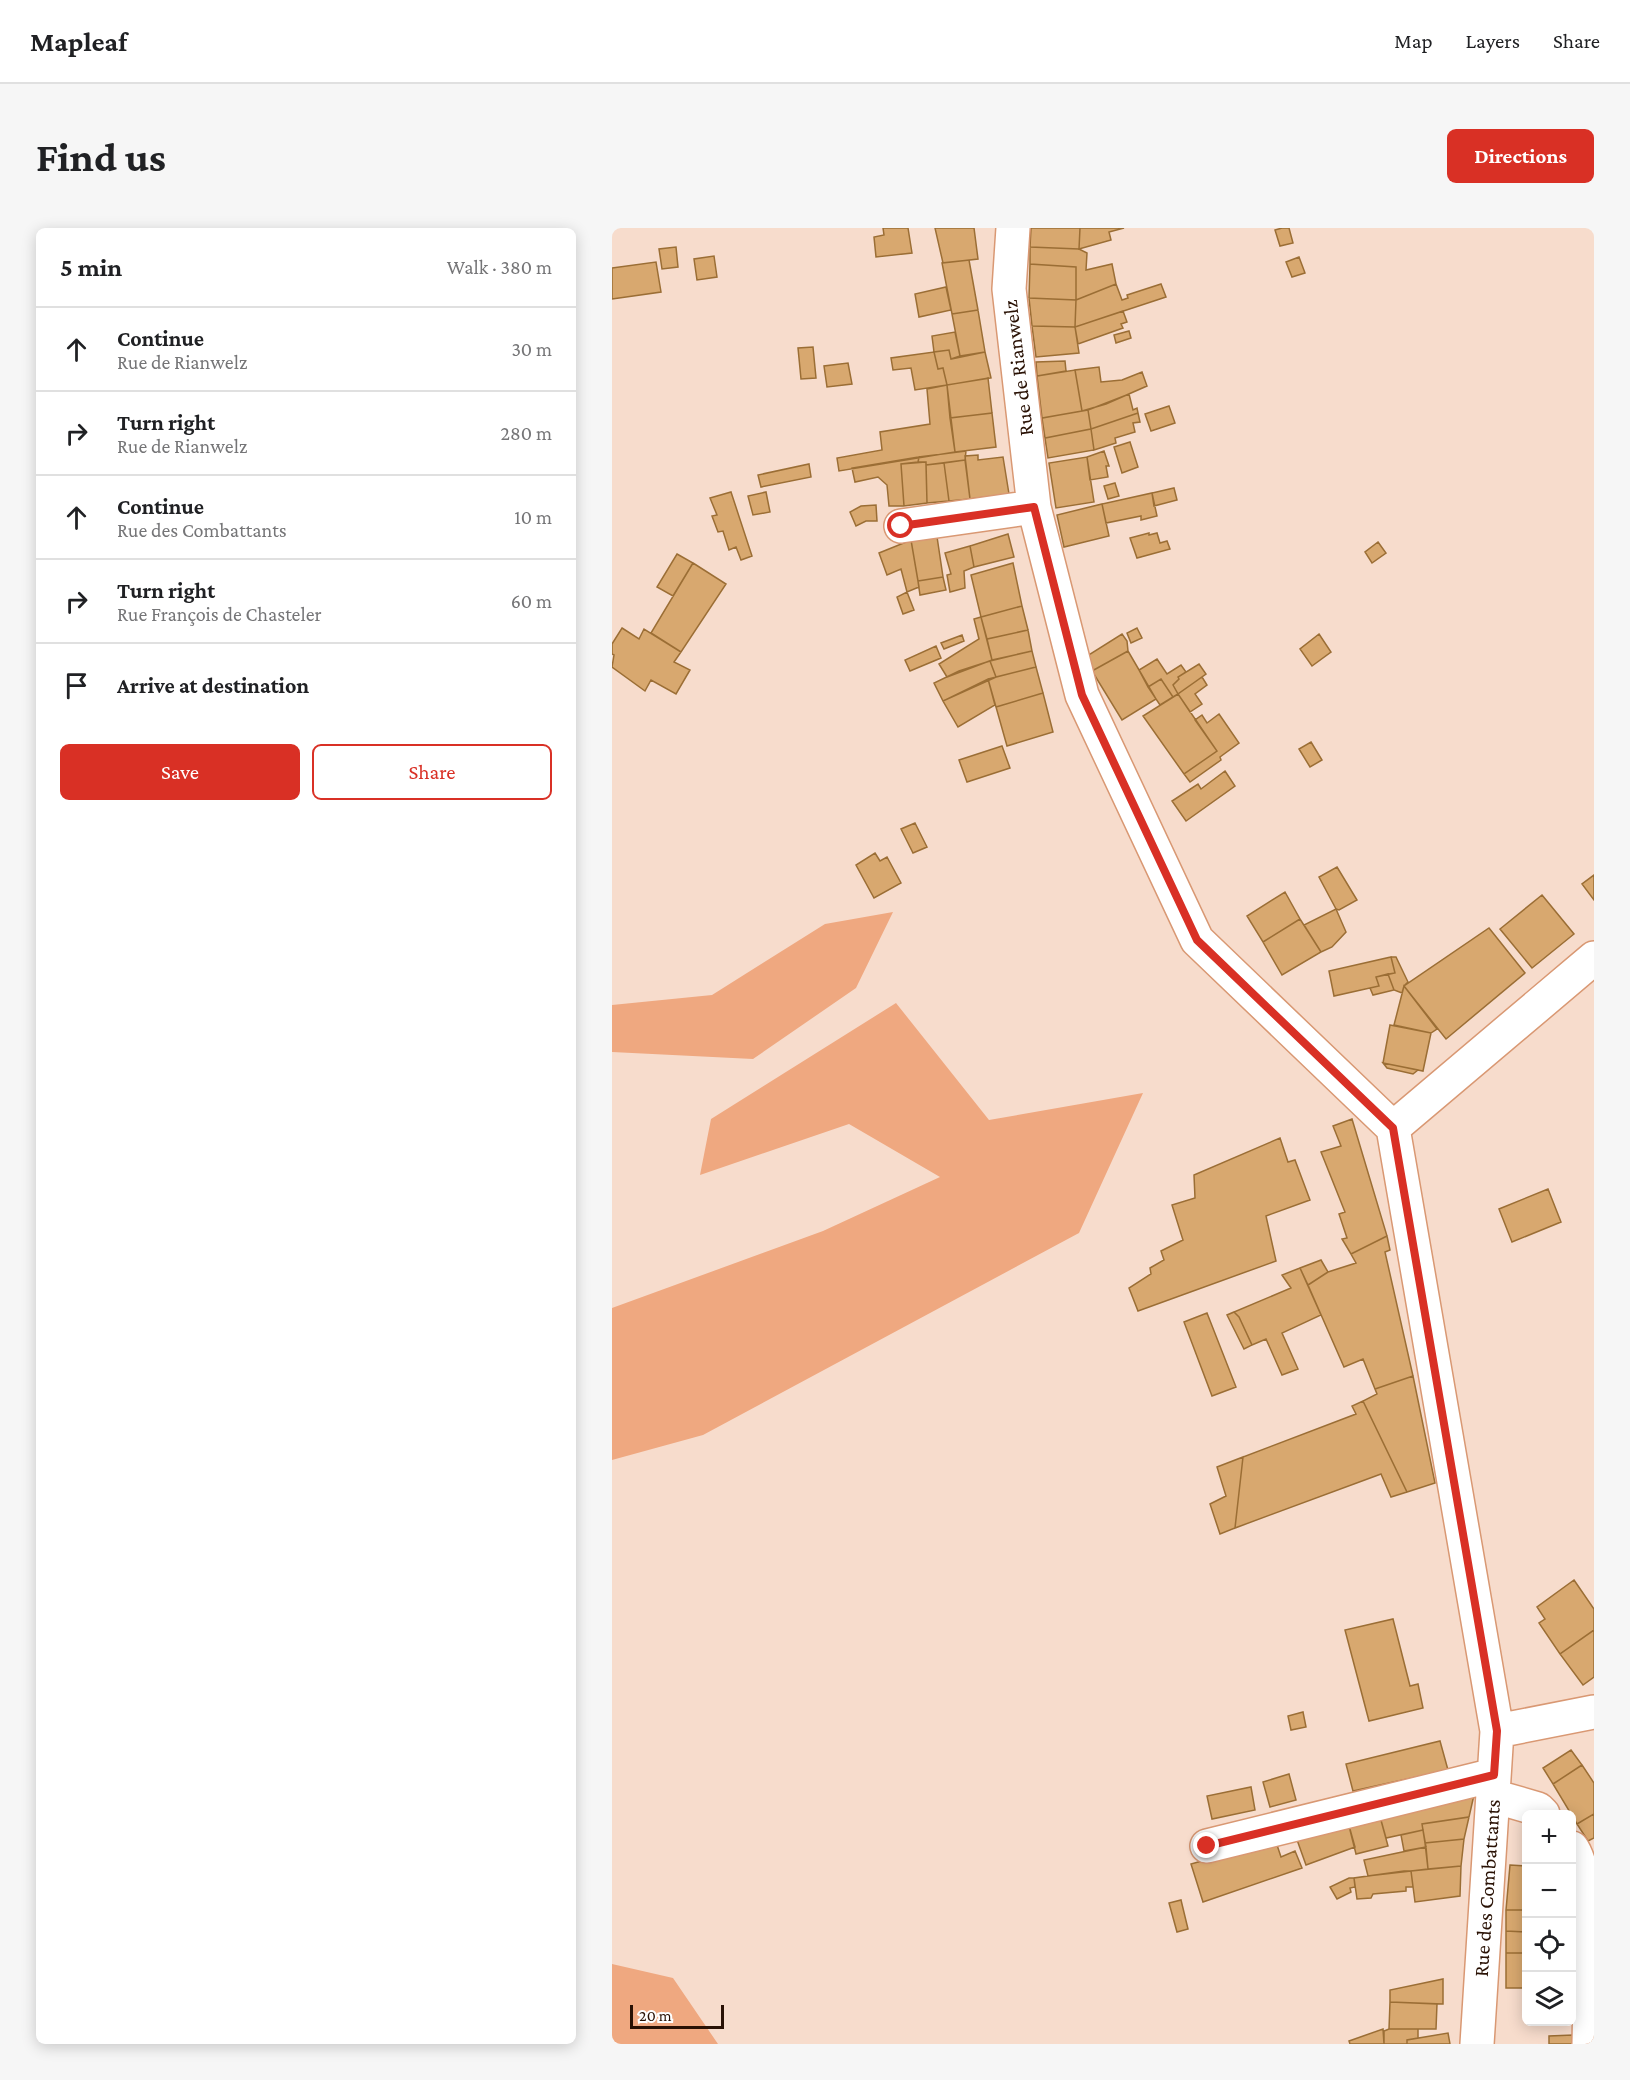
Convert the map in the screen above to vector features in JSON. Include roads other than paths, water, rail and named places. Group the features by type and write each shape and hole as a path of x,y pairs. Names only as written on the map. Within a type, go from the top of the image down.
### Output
{"street":[{"name":"Rue de Rianwelz","path":"1013,228 1009,289 1034,507 1082,695 1197,940 1393,1128"},
{"path":"901,526 1034,507"},
{"path":"1594,958 1393,1128 1497,1731 1594,1712"},
{"name":"Rue des Combattants","path":"1477,2044 1497,1731"},
{"path":"1207,1846 1493,1785 1539,1810"},
{"path":"1576,1853 1579,1857 1591,1918 1589,2044"}]}
